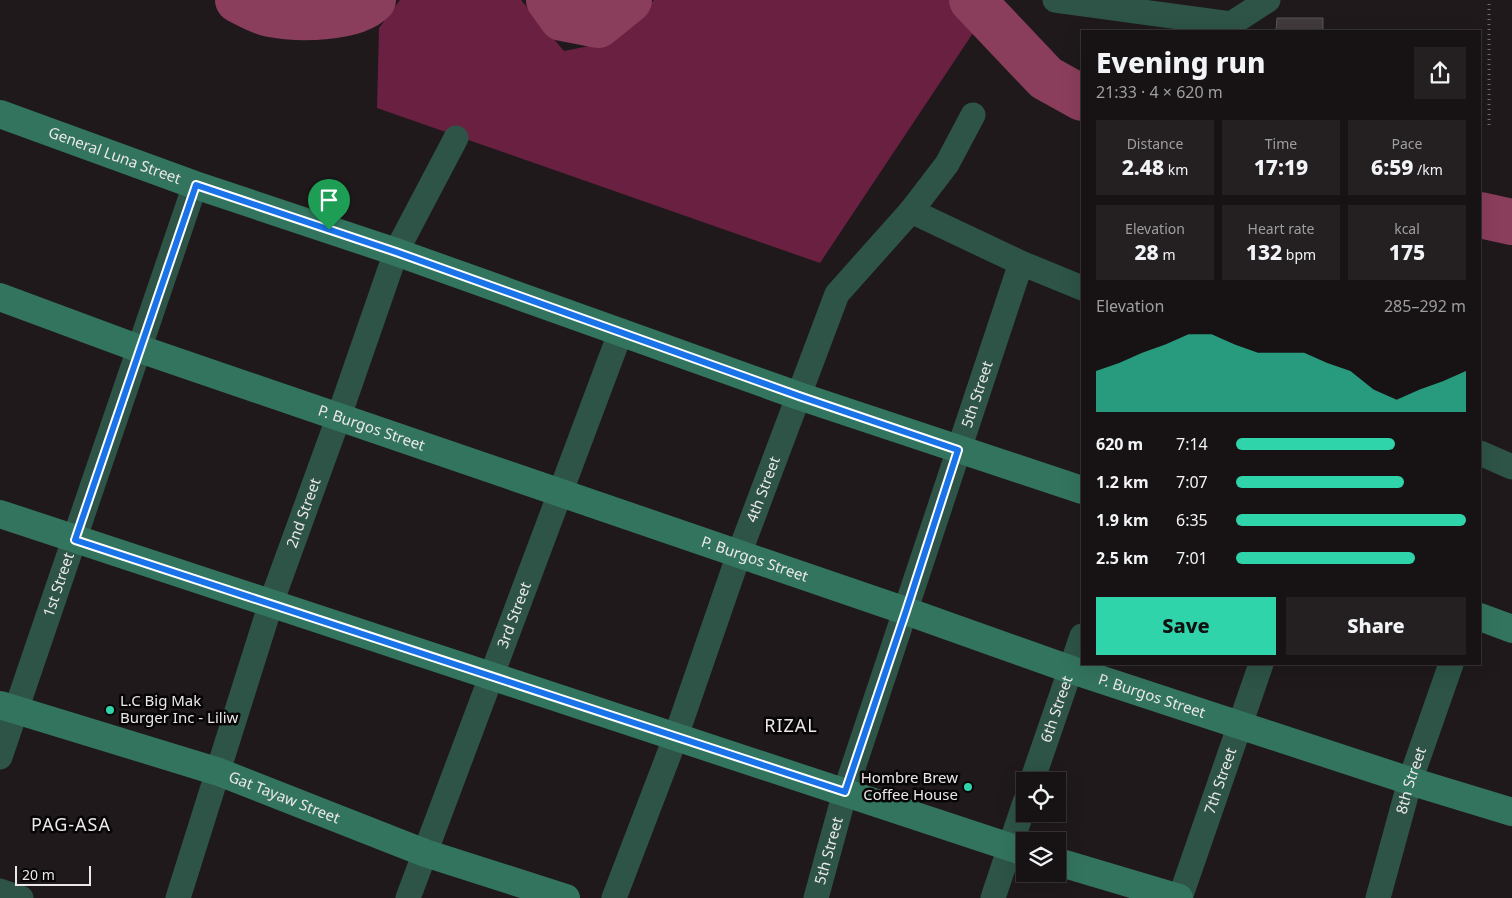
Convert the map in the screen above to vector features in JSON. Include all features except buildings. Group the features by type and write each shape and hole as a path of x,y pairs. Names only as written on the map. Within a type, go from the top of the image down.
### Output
{"street":[{"path":"1056,0 1230,24 1268,0"},
{"name":"General Luna Street","path":"0,114 196,185 396,252 621,331 799,396 1081,490"},
{"name":"4th Street","path":"614,898 676,736 739,554 837,294 911,211 947,164 973,115"},
{"name":"2nd Street","path":"178,898 271,604 396,252 456,138"},
{"name":"1st Street","path":"0,757 8,707 75,540 196,185"},
{"path":"911,211 1021,263 1081,288"},
{"name":"5th Street","path":"816,898 845,792 1021,263"},
{"name":"P. Burgos Street","path":"0,297 140,349 906,611 1072,670 1512,812"},
{"name":"3rd Street","path":"408,898 621,331"},
{"path":"1481,453 1512,467"},
{"path":"0,514 1016,849"},
{"path":"1481,617 1512,629"},
{"name":"6th Street","path":"1035,772 1081,639"},
{"name":"7th Street","path":"1179,898 1261,665"},
{"name":"8th Street","path":"1378,898 1410,780 1450,665"},
{"name":"Gat Tayaw Street","path":"8,707 219,772 425,853 566,898"},
{"path":"993,898 1016,851"},
{"path":"1066,864 1179,898"},
{"path":"0,891 22,898"}],"path":[{"path":"1488,125 1489,0"}],"shaded area":[{"path":"400,0 521,0 564,51 614,41 654,0 950,0 975,30 820,263 377,108 379,28"}],"waterway":[{"path":"238,0 270,14 294,17 339,15 364,7 373,0"},
{"path":"549,0 562,18 598,25 629,0"},
{"path":"972,0 1046,78 1081,97"},
{"path":"1481,215 1512,222"}],"place":[{"name":"L.C Big Mak Burger Inc - Liliw","path":"110,710"},
{"name":"Hombre Brew Coffee House","path":"968,787"}],"district":[{"name":"RIZAL","path":"791,726"},
{"name":"PAG-ASA","path":"71,825"}],"route":[{"path":"196,185 329,230 621,331 799,396 958,450 845,792 75,540 196,185"}]}
